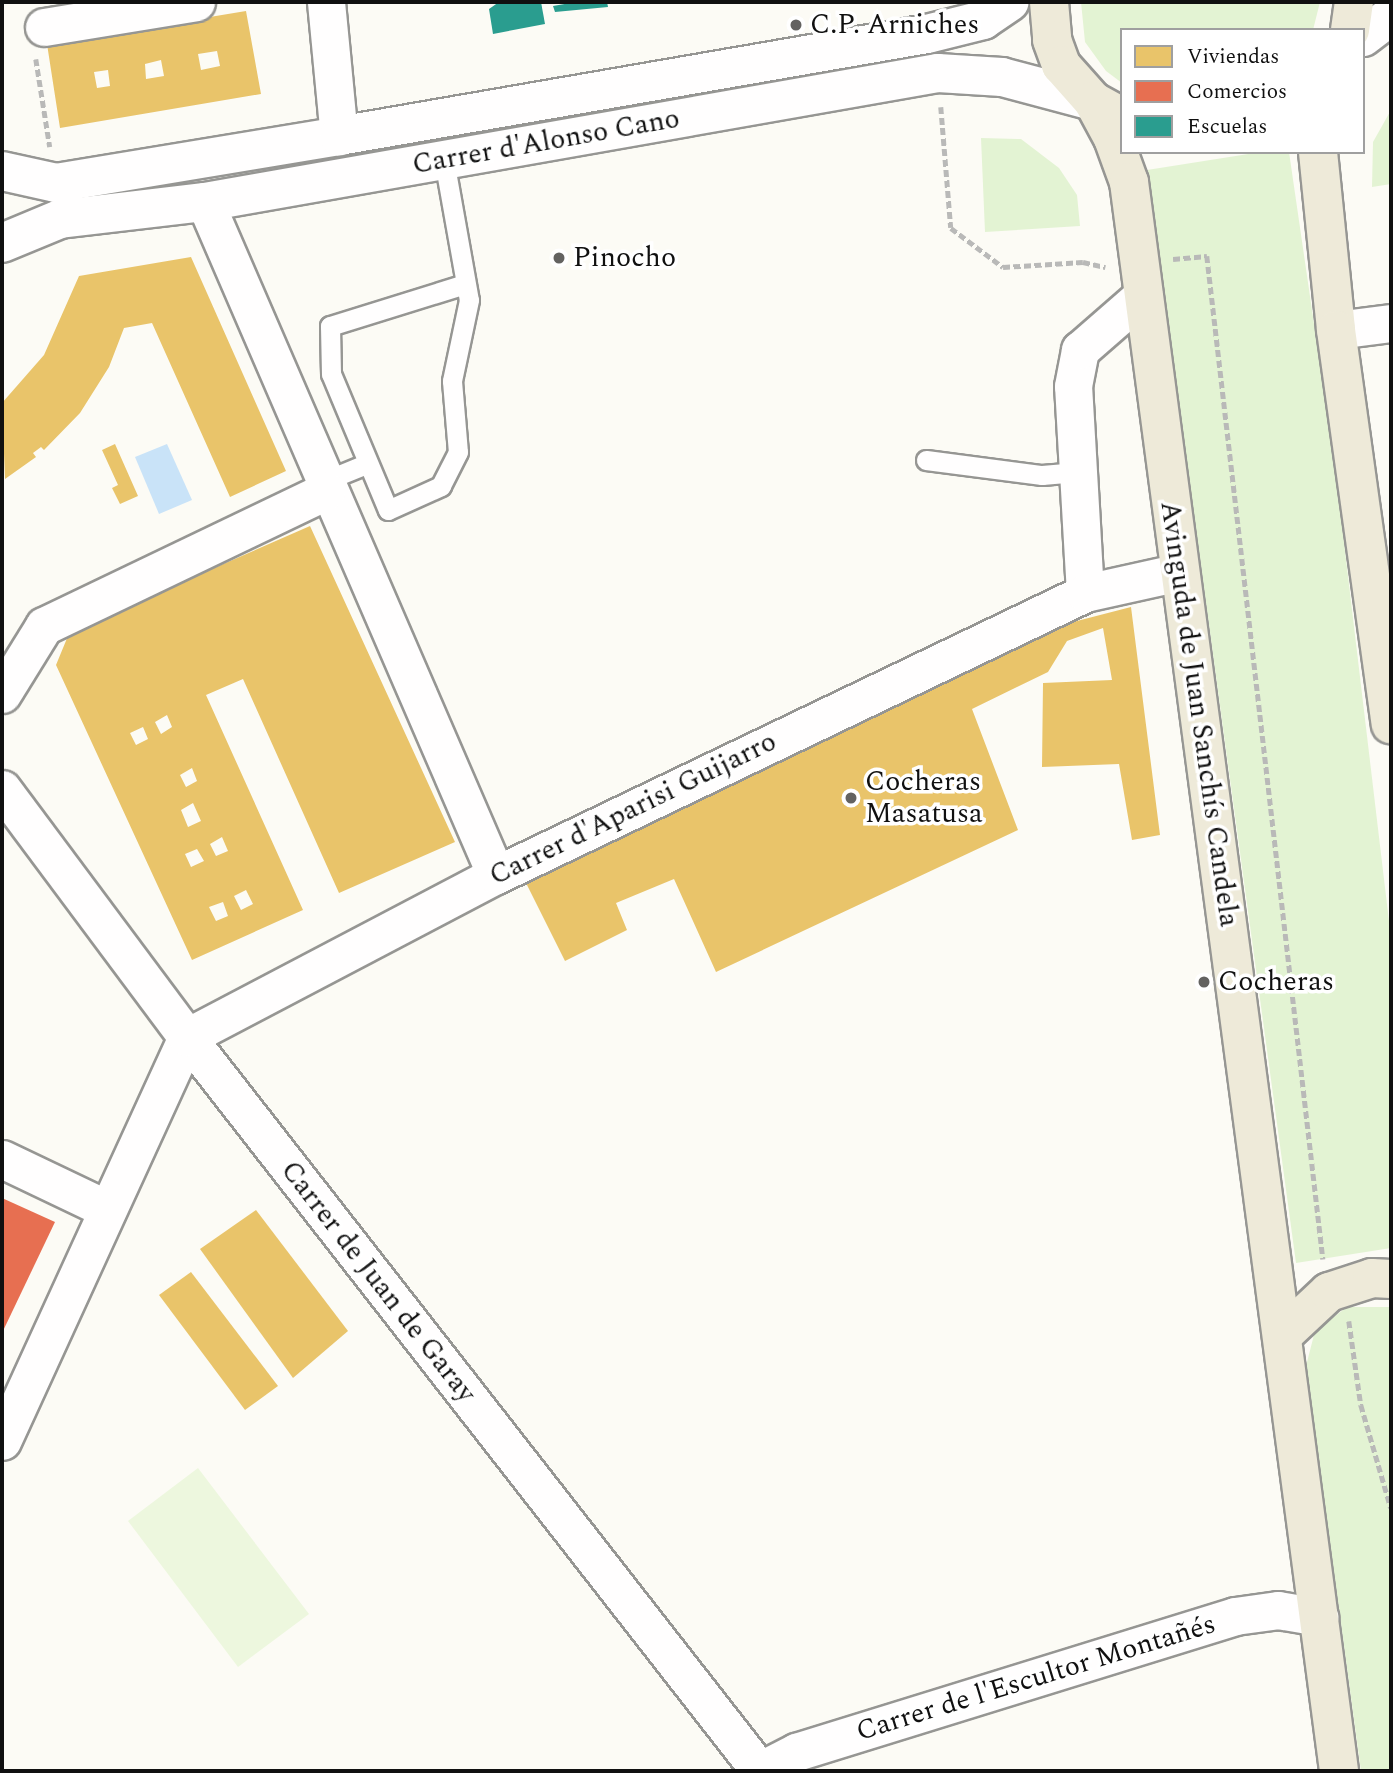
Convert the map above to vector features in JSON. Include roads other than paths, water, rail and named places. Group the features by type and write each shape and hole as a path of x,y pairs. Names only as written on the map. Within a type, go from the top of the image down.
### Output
{"main road":[{"path":"1049,2 1052,40 1061,65 1107,108"},
{"path":"1350,28 1354,2"},
{"name":"Avinguda de Juan Sanchís Candela","path":"1107,108 1113,138 1129,182 1339,1771"},
{"path":"1318,154 1336,330 1391,724"},
{"path":"1283,1335 1329,1293 1372,1279 1391,1279"}],"street":[{"path":"39,41 196,2"},
{"path":"326,2 339,136"},
{"name":"Carrer d'Alonso Cano","path":"2,172 56,183 339,136 928,34 983,20 1010,2"},
{"path":"1365,36 1391,16"},
{"name":"Carrer d'Alonso Cano","path":"2,243 60,219 205,202 937,74 1002,77 1107,108"},
{"path":"205,202 324,486 496,875"},
{"path":"1086,593 1073,386 1080,350 1143,295"},
{"path":"1336,330 1391,323"},
{"path":"2,694 44,626 324,486"},
{"name":"Carrer d'Aparisi Guijarro","path":"187,1037 496,875 1086,593 1180,572"},
{"name":"Carrer de Juan de Garay","path":"2,789 187,1037 760,1771"},
{"path":"2,1441 187,1037"},
{"path":"2,1159 107,1209"},
{"name":"Carrer de l'Escultor Montañés","path":"760,1771 796,1752 1235,1616 1278,1610 1319,1617"}],"lane":[{"path":"444,160 469,300 452,381 458,452 441,486 388,510 366,464 331,374 330,326 465,284"},
{"path":"926,460 1042,475 1077,472"},
{"path":"324,486 366,464"}],"water":[{"path":"167,444 192,500 159,514 135,457"}],"place":[{"name":"C.P. Arniches","path":"796,25"},
{"name":"Pinocho","path":"559,258"},
{"name":"Cocheras Masatusa","path":"851,798"},
{"name":"Cocheras","path":"1204,982"}]}
